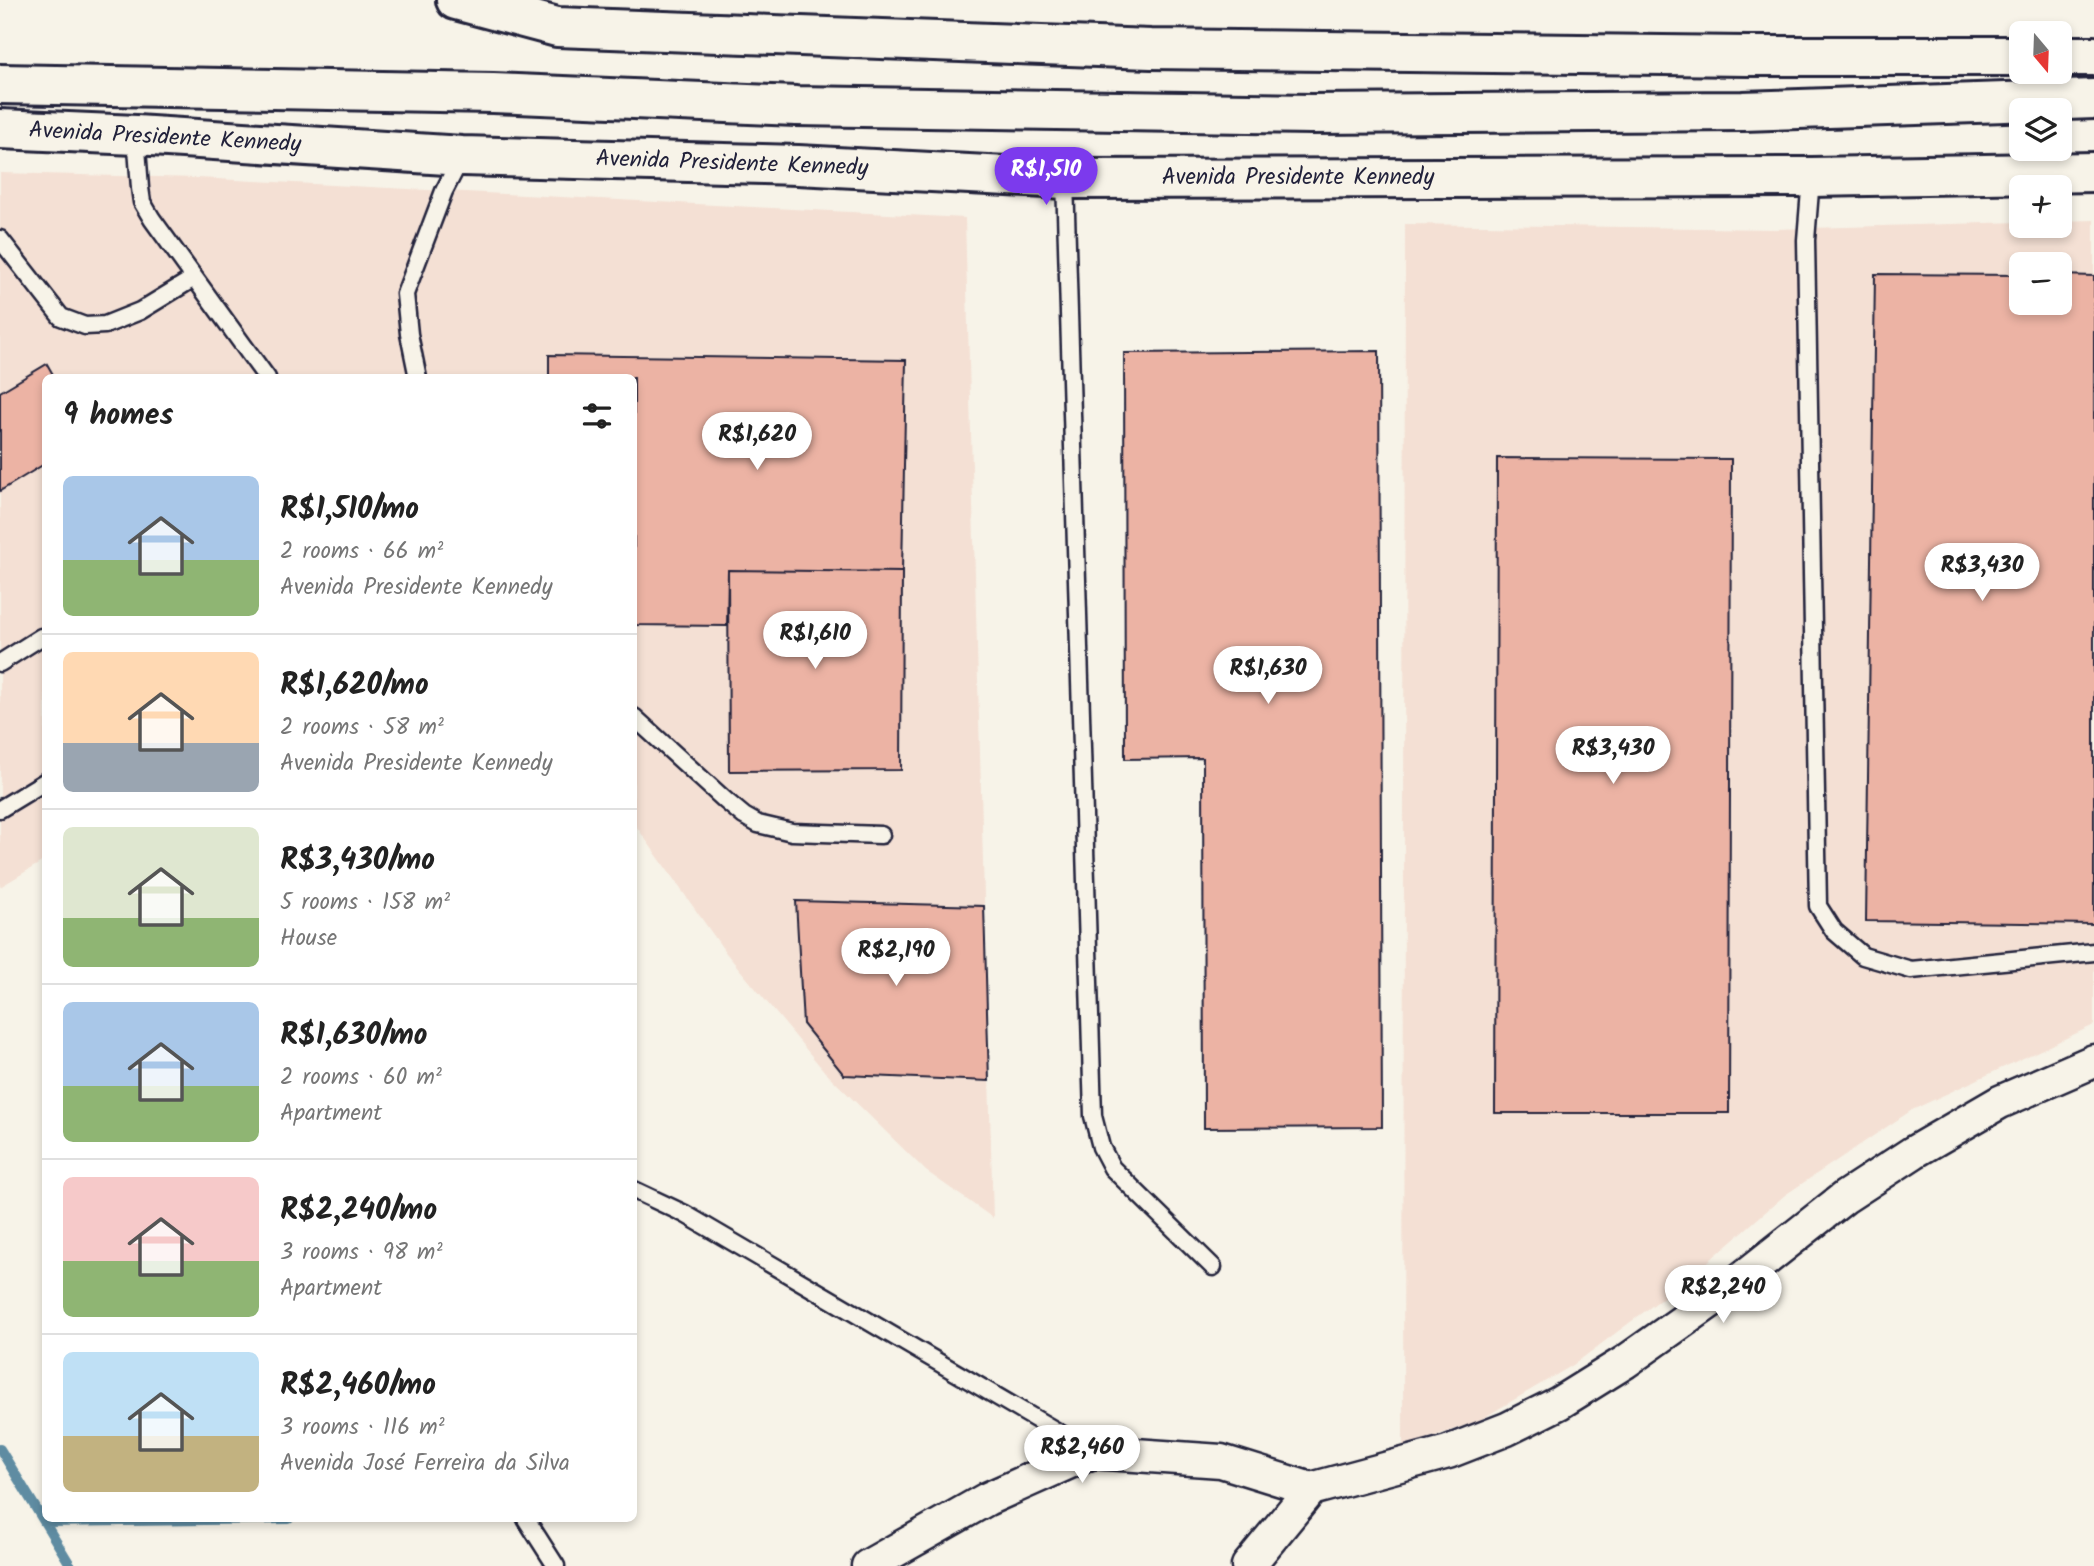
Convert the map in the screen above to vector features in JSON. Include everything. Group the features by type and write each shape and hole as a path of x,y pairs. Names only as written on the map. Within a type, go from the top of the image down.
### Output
{"main road":[{"path":"456,0 558,27 1151,50 2009,56"},
{"path":"2072,56 2094,55"},
{"path":"0,84 481,92 810,106 1283,113 1742,111 2094,99"},
{"name":"Avenida Presidente Kennedy","path":"0,129 462,156 798,165 1065,179 1811,177 2094,172"}],"street":[{"path":"868,1566 987,1499 1092,1452 1221,1461 1311,1489 1448,1452 1507,1429 1559,1404 1625,1362 1720,1294 1845,1197 1913,1152 2000,1102 2094,1061"},
{"path":"1248,1566 1311,1489"}],"lane":[{"path":"136,135 142,202 264,374"},
{"path":"417,374 408,334 405,294 444,191 462,156"},
{"path":"1811,177 1806,240 1818,906 1834,931 1863,956 1911,970 2094,952"},
{"path":"1065,179 1093,1116 1101,1147 1112,1168 1213,1267"},
{"path":"0,239 61,317 85,326 105,325 140,311 194,278"},
{"path":"0,663 41,637"},
{"path":"637,720 726,801 758,824 792,832 881,835"},
{"path":"0,808 42,782"},
{"path":"637,1191 685,1214 1092,1452"},
{"path":"528,1522 555,1566"}],"shaded area":[{"path":"0,173 198,178 965,218 993,1218 926,1171 825,1072 726,953 637,827 637,374 42,374 42,862 0,887"},
{"path":"2094,220 2094,1025 1912,1110 1785,1195 1688,1279 1573,1365 1478,1421 1403,1447 1405,224 1775,229 2009,222 2009,238 2072,238 2072,221"}],"building":[{"path":"1875,274 2009,275 2009,315 2072,315 2072,275 2094,276 2094,924 1866,921"},
{"path":"1379,351 1382,1127 1204,1128 1203,758 1125,759 1124,353"},
{"path":"549,355 906,360 902,572 728,570 727,626 637,625 637,374 549,374"},
{"path":"47,364 53,374 42,374 42,465 0,491 0,392"},
{"path":"1497,458 1731,459 1729,1113 1495,1113"},
{"path":"728,570 902,572 901,770 729,771"},
{"path":"796,901 984,906 989,1081 844,1075 803,1024"}],"waterway":[{"path":"0,1449 42,1518"},
{"path":"44,1522 71,1566"}]}
